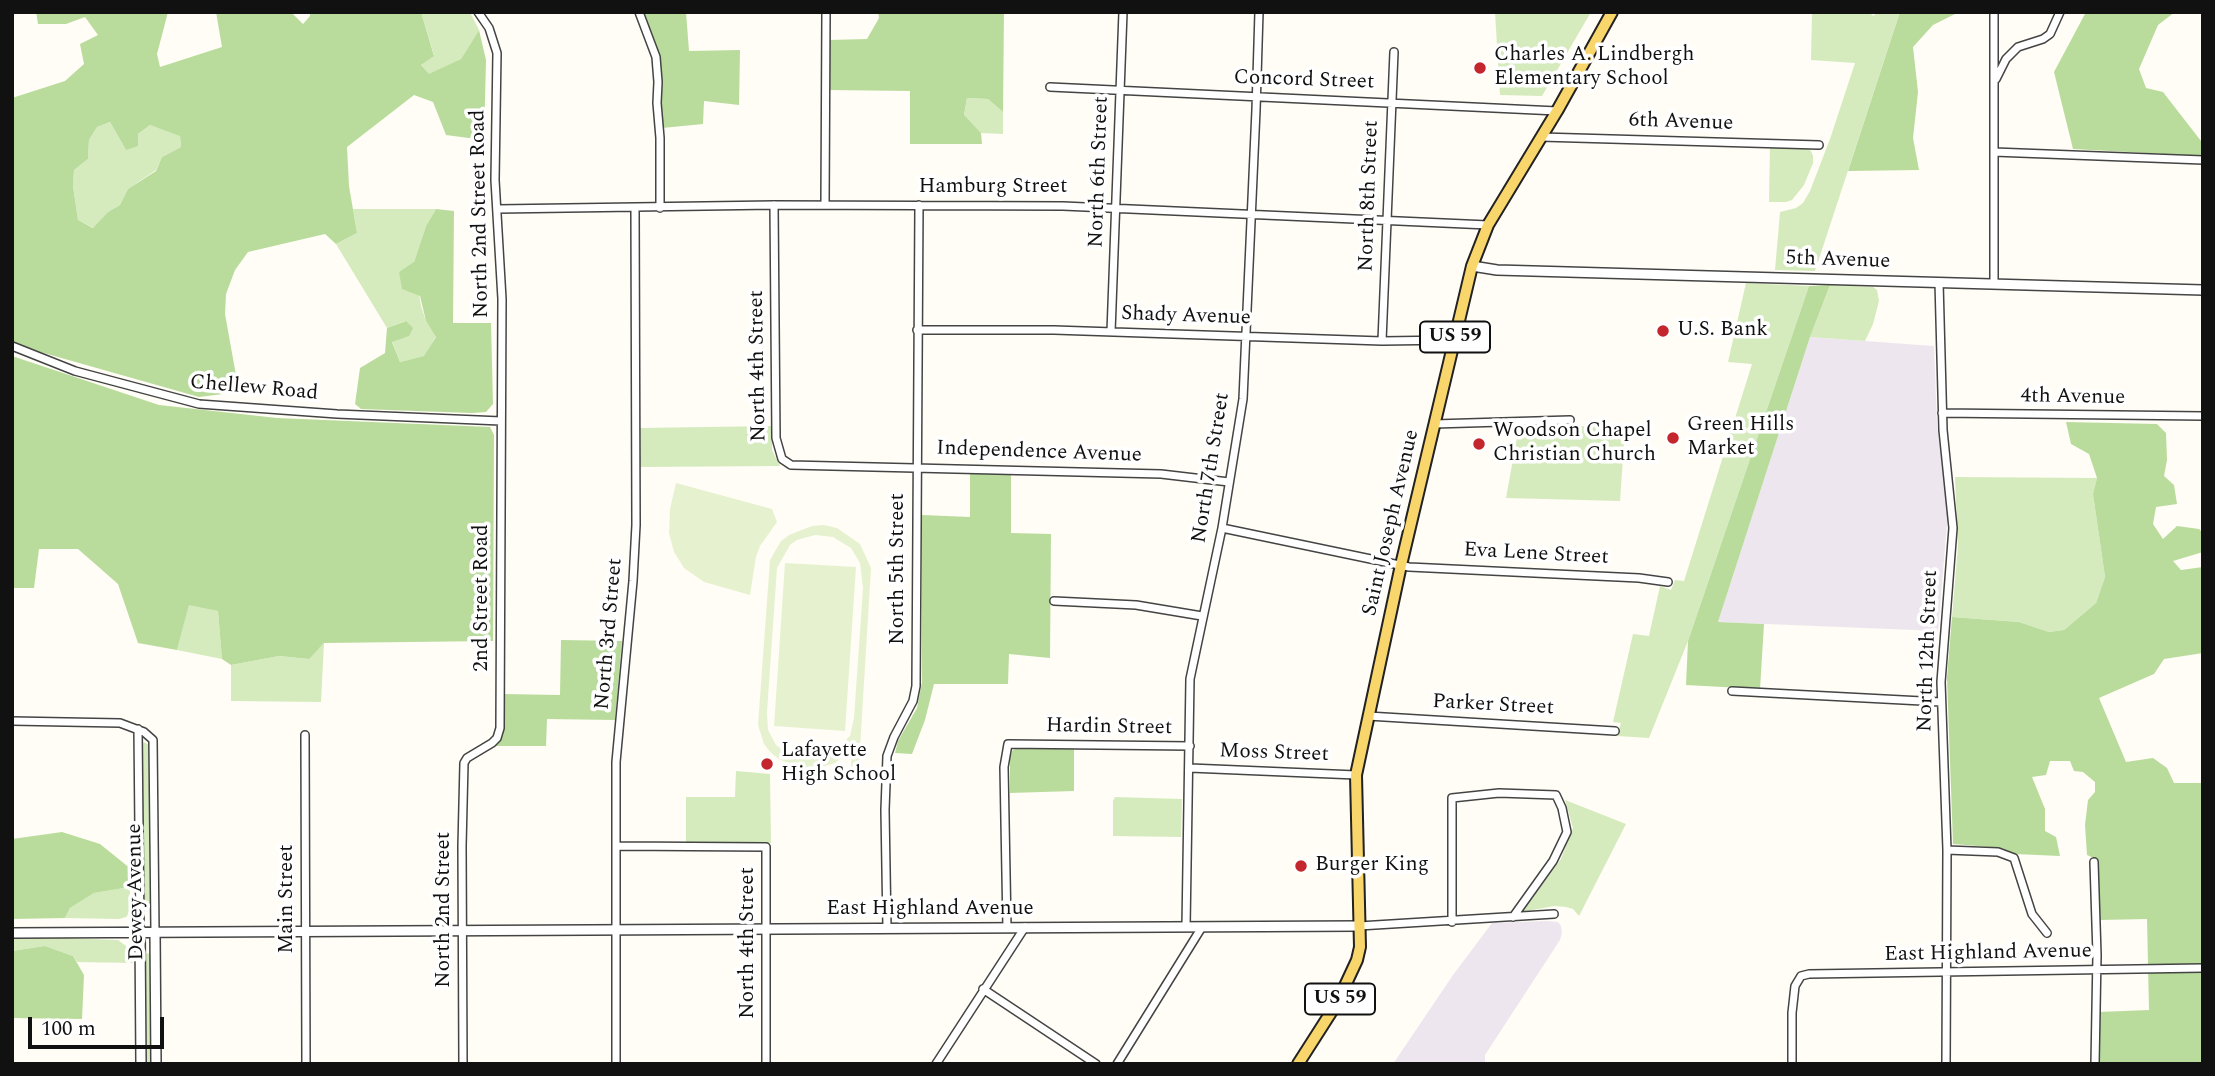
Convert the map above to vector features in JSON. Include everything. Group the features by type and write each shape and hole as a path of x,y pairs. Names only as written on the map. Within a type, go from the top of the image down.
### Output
{"main road":[{"name":"Saint Joseph Avenue","path":"1298,1064 1337,1003 1352,974 1360,947 1356,775 1401,565 1472,266 1488,225 1557,111 1612,12"}],"street":[{"name":"North 2nd Street Road","path":"478,12 489,28 497,53 495,180 502,299 501,421"},
{"path":"639,12 656,57 660,208"},
{"path":"825,205 826,12"},
{"name":"North 6th Street","path":"1111,332 1123,12"},
{"name":"North 7th Street","path":"1186,927 1190,679 1222,528 1243,399 1259,12"},
{"path":"1994,12 1994,284"},
{"path":"1994,83 2006,59 2018,47 2050,34 2060,12"},
{"name":"North 8th Street","path":"1382,341 1394,52"},
{"name":"Concord Street","path":"1050,88 1557,111"},
{"name":"6th Avenue","path":"1541,137 1819,145"},
{"path":"1994,152 2203,160"},
{"name":"North 4th Street","path":"774,205 778,450 782,459 791,465 848,466"},
{"name":"North 5th Street","path":"887,928 887,756 913,701 916,686 916,330 919,205"},
{"name":"Hamburg Street","path":"498,209 1063,205 1488,225"},
{"name":"North 3rd Street","path":"615,1064 616,762 634,581 636,525 635,208"},
{"name":"5th Avenue","path":"1472,266 1497,270 2203,290"},
{"name":"North 12th Street","path":"1939,282 1942,412 1952,528 1941,702 1947,850 1946,1064"},
{"name":"Shady Avenue","path":"916,330 1111,332 1382,341 1454,340"},
{"name":"Chellew Road","path":"12,346 75,371 199,404 337,414 501,421"},
{"name":"4th Avenue","path":"1942,412 2203,416"},
{"path":"1434,424 1570,420"},
{"name":"2nd Street Road","path":"467,758 492,743 500,728 501,421"},
{"name":"Independence Avenue","path":"848,466 1161,474 1229,482"},
{"name":"Eva Lene Street","path":"1222,528 1401,565 1639,578 1668,582"},
{"path":"1054,601 1136,605 1202,616"},
{"path":"1732,691 1941,702"},
{"name":"Parker Street","path":"1368,716 1615,731"},
{"path":"12,721 100,721 120,723 138,729"},
{"name":"Dewey Avenue","path":"138,729 153,740 156,1064"},
{"name":"Dewey Avenue","path":"138,729 141,1064"},
{"name":"Main Street","path":"305,734 306,1064"},
{"name":"Hardin Street","path":"1007,928 1004,767 1008,744 1190,746"},
{"name":"North 2nd Street","path":"463,1064 461,846 464,764 467,758"},
{"name":"Moss Street","path":"1190,768 1356,775"},
{"path":"1452,922 1452,798 1499,793 1556,795 1567,832 1553,861 1513,917"},
{"name":"North 4th Street","path":"616,846 766,847 766,1064"},
{"path":"1947,850 1998,852 2014,858 2032,914 2047,933"},
{"path":"2094,862 2097,969 2095,1064"},
{"name":"East Highland Avenue","path":"12,933 1359,926 1554,914"},
{"path":"936,1064 1025,927"},
{"path":"1117,1064 1202,927"},
{"name":"East Highland Avenue","path":"1793,1064 1793,1001 1796,981 1810,974 2203,968"},
{"path":"983,989 1096,1064"}],"shaded area":[{"path":"1810,337 1934,346 1937,425 1948,512 1938,631 1718,622"},
{"path":"1558,922 1561,926 1560,940 1485,1055 1485,1064 1393,1064 1492,923"}],"green space":[{"path":"36,12 168,12 157,54 160,67 222,47 216,12 291,12 303,24 310,12 421,12 434,56 421,65 429,74 461,59 479,30 486,60 484,140 446,135 433,102 414,95 347,147 349,186 357,233 336,244 325,234 248,252 235,270 226,294 225,314 239,392 199,397 12,344 12,98 65,81 84,64 80,44 98,35 85,17 66,24 38,24","holes":["110,122 126,150 138,146 138,134 150,125 180,136 181,147 162,157 156,171 128,189 120,205 108,212 93,228 78,220 73,186 74,170 88,159 89,140 97,127"]},
{"path":"421,12 470,12 479,30 461,59 429,75 421,65 434,55"},
{"path":"642,12 686,12 689,51 740,50 739,105 704,101 703,124 662,128 652,38"},
{"path":"878,12 1004,12 1003,112 988,99 967,98 964,115 981,133 982,144 910,144 910,91 829,90 829,40 867,39 879,18"},
{"path":"1495,12 1591,12 1542,96 1500,95"},
{"path":"1812,12 1867,12 1874,16 1876,12 1900,12 1815,271 1775,270 1780,212 1796,208 1803,203 1810,191 1855,63 1811,60"},
{"path":"1900,12 1959,12 1933,25 1913,47 1918,92 1913,138 1919,170 1848,171"},
{"path":"2086,12 2175,12 2158,25 2139,69 2146,88 2163,92 2201,141 2203,156 2073,149 2054,72"},
{"path":"967,98 988,99 1003,112 1003,134 981,133 964,116"},
{"path":"110,122 126,150 138,134 150,125 180,135 181,147 162,157 156,170 128,189 120,205 108,212 94,228 78,220 73,186 74,170 88,159 89,140 97,127"},
{"path":"1770,145 1805,147 1813,156 1804,185 1792,200 1769,202"},
{"path":"353,209 436,209 426,226 414,262 421,306 426,321 436,336 425,356 400,362 392,341 405,321 387,328 336,244 357,233"},
{"path":"436,209 454,211 453,323 491,323 493,404 486,412 472,413 361,409 355,404 360,368 385,353 387,328 406,321 413,328 409,336 392,342 400,362 424,356 436,337 426,321 420,296 402,289 399,272 414,262 426,226"},
{"path":"1746,283 1809,286 1688,641 1649,738 1617,736 1621,723 1613,722 1633,634 1649,636 1660,586 1671,590 1675,580 1684,581 1752,364 1728,362"},
{"path":"1830,285 1873,287 1877,290 1879,301 1865,341 1810,337"},
{"path":"1830,285 1810,337 1718,622 1764,624 1760,689 1686,685 1688,641 1809,286"},
{"path":"12,356 159,405 277,418 490,427 494,435 493,641 324,643 309,659 279,656 231,665 222,659 218,611 189,605 177,650 138,643 118,584 78,549 39,549 34,588 12,588"},
{"path":"2066,422 2157,424 2166,433 2167,460 2164,476 2174,485 2177,504 2156,507 2153,524 2163,539 2177,526 2199,529 2203,533 2203,552 2173,561 2181,570 2203,567 2203,653 2164,659 2154,674 2099,698 2126,762 2153,758 2167,768 2174,783 2203,783 2203,1064 2099,1064 2099,1012 2149,1010 2147,919 2100,920 2096,859 2087,855 2085,825 2088,800 2095,792 2095,782 2083,772 2074,771 2070,761 2050,761 2046,775 2032,777 2045,809 2045,831 2056,837 2060,856 2015,854 2002,848 1953,844 1947,678 1952,617 2019,622 2049,632 2064,630 2096,603 2105,577 2093,494 2097,478 2089,454 2071,444"},
{"path":"1566,425 1625,429 1620,501 1506,498 1519,426"},
{"path":"772,426 772,450 780,466 640,467 640,428"},
{"path":"970,473 1011,475 1011,533 1051,534 1050,658 1009,654 1008,684 934,684 925,720 912,754 895,753 898,741 917,708 922,682 922,515 970,517"},
{"path":"1955,477 2097,478 2093,494 2105,577 2096,603 2064,630 2049,632 2019,622 1952,617 1958,546"},
{"path":"676,483 772,509 777,522 760,546 750,595 704,582 684,568 674,552 669,533 670,509"},
{"path":"812,526 837,528 860,544 871,568 858,781 850,780 852,750 835,763 814,769 800,768 770,752 764,744 758,725 770,560 781,541","holes":["815,535 833,537 851,548 860,563 863,588 854,718 850,736 830,754 802,759 776,745 768,730 777,568 790,545 797,540"]},
{"path":"785,563 856,567 845,731 774,726"},
{"path":"189,604 218,611 222,659 177,650"},
{"path":"561,640 622,641 615,720 547,719 546,746 494,746 500,740 503,730 503,694 560,695"},
{"path":"324,643 321,702 231,701 231,665 279,656 308,659"},
{"path":"144,742 149,745 150,908 146,909 143,908"},
{"path":"1017,748 1074,749 1074,791 1010,793 1010,759 1012,751"},
{"path":"736,771 770,774 771,843 686,844 686,797 735,797"},
{"path":"1115,797 1182,799 1181,837 1113,836"},
{"path":"1565,800 1626,824 1579,916 1573,909 1554,906 1522,912 1561,859 1573,828"},
{"path":"62,832 100,844 131,869 130,887 94,893 70,908 65,918 12,919 12,839"},
{"path":"130,887 130,912 126,917 65,918 70,908 94,893"},
{"path":"12,938 118,940 126,946 133,963 77,962 73,956 45,946 12,951"},
{"path":"45,946 73,956 84,975 82,1019 12,1018 12,951"},
{"path":"148,953 151,956 151,1064 144,1064 143,956"}],"place":[{"name":"Charles A. Lindbergh Elementary School","path":"1480,68"},
{"name":"U.S. Bank","path":"1663,331"},
{"name":"Green Hills Market","path":"1673,438"},
{"name":"Woodson Chapel Christian Church","path":"1479,444"},
{"name":"Lafayette High School","path":"767,764"},
{"name":"Burger King","path":"1301,866"}]}
